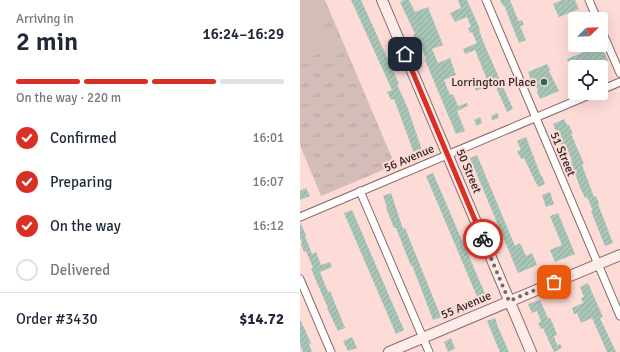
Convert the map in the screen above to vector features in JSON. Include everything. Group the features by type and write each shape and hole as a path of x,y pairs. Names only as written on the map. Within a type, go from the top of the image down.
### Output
{"street":[{"name":"50 Street","path":"382,0 531,352"},
{"name":"51 Street","path":"486,0 620,316"},
{"path":"589,0 594,12"},
{"path":"608,45 620,73"},
{"path":"608,87 620,82"},
{"name":"56 Avenue","path":"300,217 578,100"},
{"path":"360,191 429,352"},
{"name":"55 Avenue","path":"389,352 620,255"},
{"path":"300,279 331,352"}],"green space":[{"path":"300,0 325,0 395,165 321,196 300,145"},
{"path":"310,2 317,4 333,47 309,57 304,57 300,56 300,6"}],"building":[{"path":"351,0 361,0 399,84 397,84 408,109 422,150 414,153 394,99 391,100 387,92 392,90"},
{"path":"402,0 409,0 415,12 428,7 443,45 432,49 438,63 450,58 456,75 444,80 450,95 453,94 458,106 467,103 468,106 457,111 465,131 456,134 425,60 426,59 420,44 418,45 413,35 415,34 400,2 403,1"},
{"path":"458,0 467,0 480,29 479,30 485,46 513,109 507,112 493,80 488,82 475,50 465,54 463,49 477,43 472,32 470,33 468,28 471,27 467,17 455,22 450,13 461,8"},
{"path":"500,0 510,0 518,20 522,20 524,25 520,26 526,40 519,43 504,5 503,6"},
{"path":"562,0 575,0 579,9 568,12 568,13 559,17 553,4"},
{"path":"584,52 604,52 608,60 568,60 568,62 567,59"},
{"name":"Lorrington Place","path":"547,64 559,91 540,99 533,79 531,80 528,72"},
{"path":"485,81 487,87 476,91 474,86"},
{"path":"497,113 499,118 492,120 491,116"},
{"path":"480,117 482,123 477,126 474,120"},
{"path":"564,119 567,125 569,125 573,134 571,134 584,164 582,165 594,197 596,196 599,203 598,204 613,243 605,246 591,211 593,211 587,197 585,198 579,185 565,143 561,145 559,138 557,139 554,131 556,131 553,124"},
{"path":"526,137 545,184 538,187 524,158 521,159 517,151 521,150 517,141"},
{"path":"477,155 515,246 520,243 526,256 532,253 537,265 518,273 470,158"},
{"path":"433,173 486,296 478,299 426,176"},
{"path":"306,188 310,196 300,200 300,191"},
{"path":"550,192 554,204 546,207 542,195"},
{"path":"391,193 403,229 405,228 441,317 433,320 412,265 411,266 396,228 394,228 386,208 387,207 383,196"},
{"path":"352,210 404,330 396,334 344,213"},
{"path":"558,213 575,254 555,262 550,250 562,245 550,216"},
{"path":"300,222 312,254 316,252 321,265 330,262 332,267 320,272 328,292 330,291 345,328 338,331 311,269 313,268 306,251 304,252 301,244"},
{"path":"588,283 603,317 600,318 616,352 607,352 592,318 581,323 577,313 574,314 572,308 583,303 581,298 584,297 580,287"},
{"path":"540,300 548,318 550,318 553,324 557,335 554,336 557,345 560,344 562,348 554,352 543,328 541,329 538,323 541,322 537,311 532,313 528,304"},
{"path":"495,318 509,352 500,352 487,321"},
{"path":"300,319 311,343 309,344 312,352 303,352 300,345"},
{"path":"352,337 357,348 348,351 343,341"},
{"path":"451,338 455,349 448,352 444,342"}],"way so far":[{"path":"483,239 509,301 554,282"}],"place":[{"name":"Lorrington Place","path":"544,82"}],"route":[{"path":"405,54 483,239"}]}
